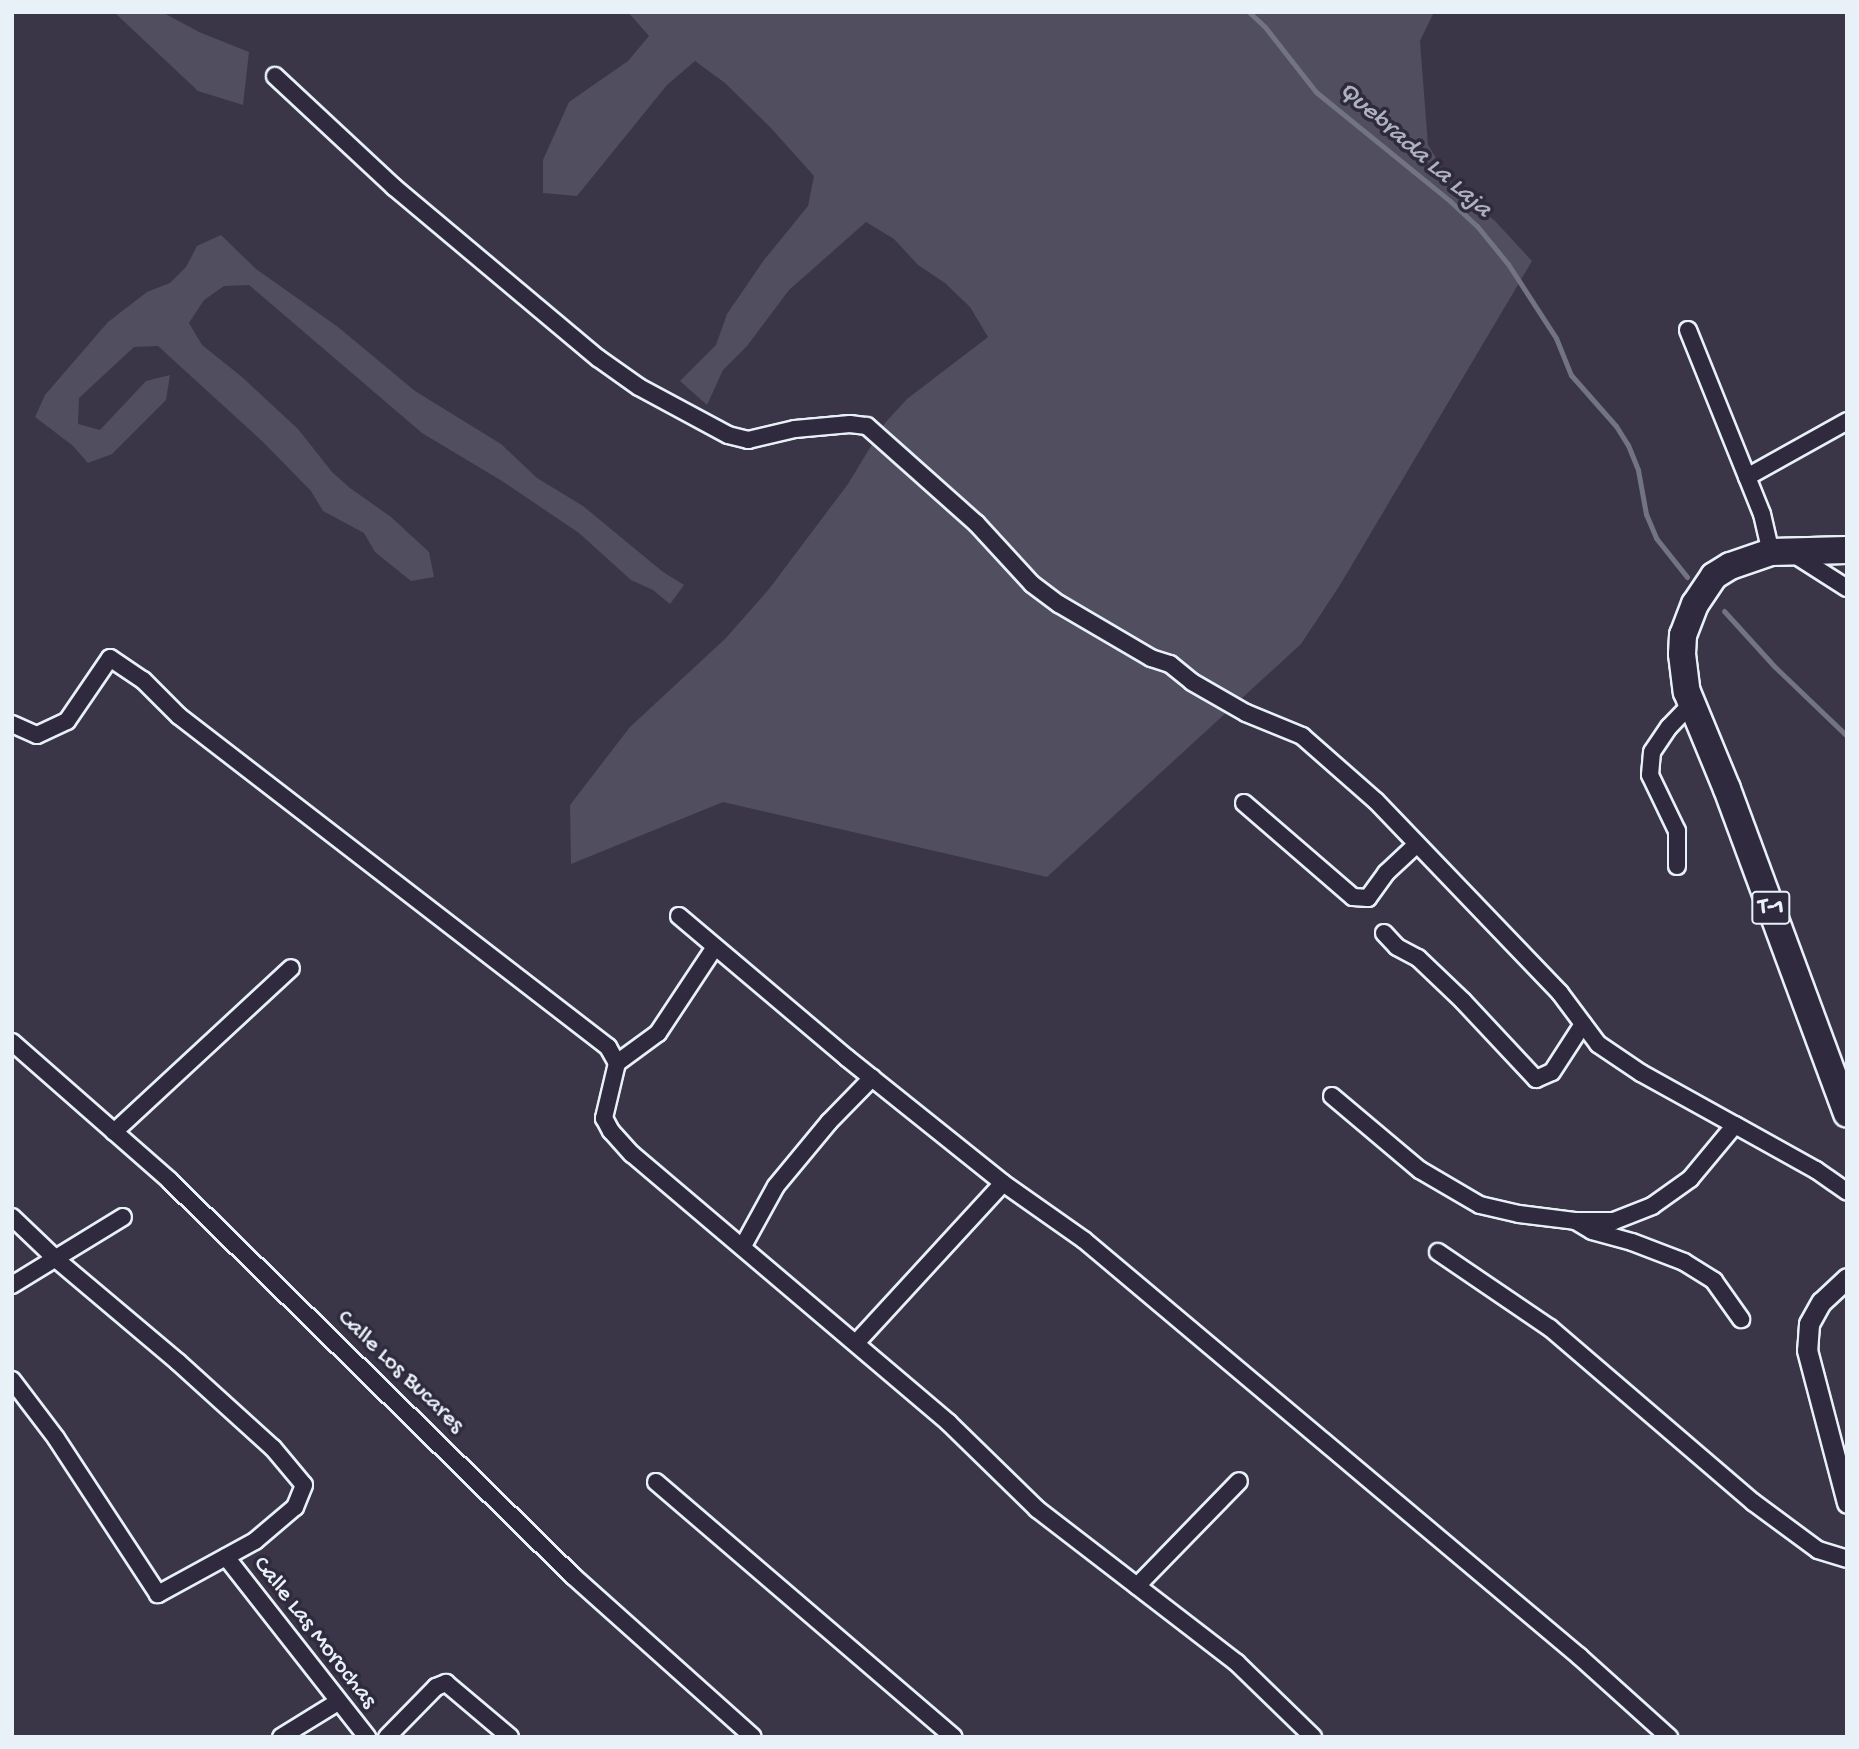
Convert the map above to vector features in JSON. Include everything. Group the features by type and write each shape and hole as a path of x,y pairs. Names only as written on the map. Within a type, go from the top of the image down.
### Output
{"highway":[{"name":"T-1","path":"1847,550 1780,552 1743,560 1714,576 1695,604 1683,635 1682,654 1683,674 1692,703 1727,789 1847,1113"}],"street":[{"path":"275,76 394,187 598,358 639,387 728,435 748,440 795,429 849,424 867,426 976,523 1032,584 1090,624 1152,658 1170,664 1192,682 1246,713 1302,736 1376,801 1560,993 1598,1044 1641,1073 1816,1170 1847,1192"},
{"path":"1688,330 1780,552 1847,589"},
{"path":"1747,477 1847,421"},
{"path":"12,724 37,735 68,721 110,657 143,680 180,716 608,1047 617,1063"},
{"path":"1677,866 1677,831 1650,775 1652,752 1669,727 1692,703"},
{"path":"1244,803 1353,897 1368,898 1386,873 1417,844"},
{"path":"679,916 872,1078 1003,1183 1084,1240 1141,1287 1580,1657 1669,1737"},
{"path":"1384,933 1397,947 1418,958 1454,992 1535,1079 1552,1072 1583,1024"},
{"path":"715,947 658,1033 617,1063 604,1118 611,1131 632,1154 949,1423 1037,1509 1237,1663 1313,1737"},
{"path":"114,1132 291,968"},
{"name":"Calle Los Bucares","path":"12,1042 170,1181 573,1576 753,1737"},
{"path":"743,1247 776,1186 829,1122 872,1078"},
{"path":"1332,1096 1420,1170 1480,1205 1519,1214 1575,1221 1614,1221 1652,1206 1690,1179 1735,1125"},
{"path":"856,1343 1003,1183"},
{"path":"12,1217 57,1260 254,1431 304,1485 295,1507 255,1541 158,1594 56,1438 12,1381"},
{"path":"12,1285 57,1260 123,1217"},
{"path":"1575,1221 1592,1231 1684,1262 1714,1281 1741,1319"},
{"path":"1438,1252 1550,1328 1753,1502 1818,1550 1847,1559"},
{"path":"1847,1278 1821,1302 1809,1324 1807,1350 1847,1503"},
{"path":"1137,1586 1239,1481"},
{"path":"656,1482 954,1737"},
{"name":"Calle Las Morochas","path":"226,1557 368,1737"},
{"path":"387,1737 436,1687 446,1684 510,1737"},
{"path":"281,1737 338,1702"}],"shaded area":[{"path":"114,12 162,12 199,32 249,52 243,105 198,91"},
{"path":"628,12 1434,12 1420,41 1428,145 1454,187 1495,221 1532,261 1340,585 1301,644 1047,877 723,802 571,864 570,805 630,727 726,638 769,589 848,484 885,423 907,399 988,337 970,307 945,283 918,265 894,239 866,222 789,290 747,346 723,370 707,405 680,381 716,345 727,314 764,260 808,206 814,176 771,128 725,83 695,61 667,85 577,196 543,193 543,160 569,102 628,61 649,36"},
{"path":"221,235 256,269 338,327 415,391 501,444 537,478 583,506 663,572 684,585 670,604 653,590 631,580 579,533 502,481 422,433 249,285 224,286 204,300 189,323 202,345 242,377 298,429 332,472 391,517 429,552 434,577 411,581 375,552 364,533 323,511 311,491 262,441 158,346 134,347 79,398 78,424 100,430 146,381 170,375 166,400 112,454 88,463 72,445 35,417 45,395 108,322 147,292 170,283 186,267 197,246"}],"waterway":[{"name":"Quebrada La Laja","path":"1249,12 1265,27 1316,92 1450,201 1477,226 1508,264 1556,338 1571,375 1616,426 1628,445 1638,470 1646,514 1656,538 1687,577"},
{"name":"Quebrada La Laja","path":"1724,611 1774,666 1847,736"}]}
